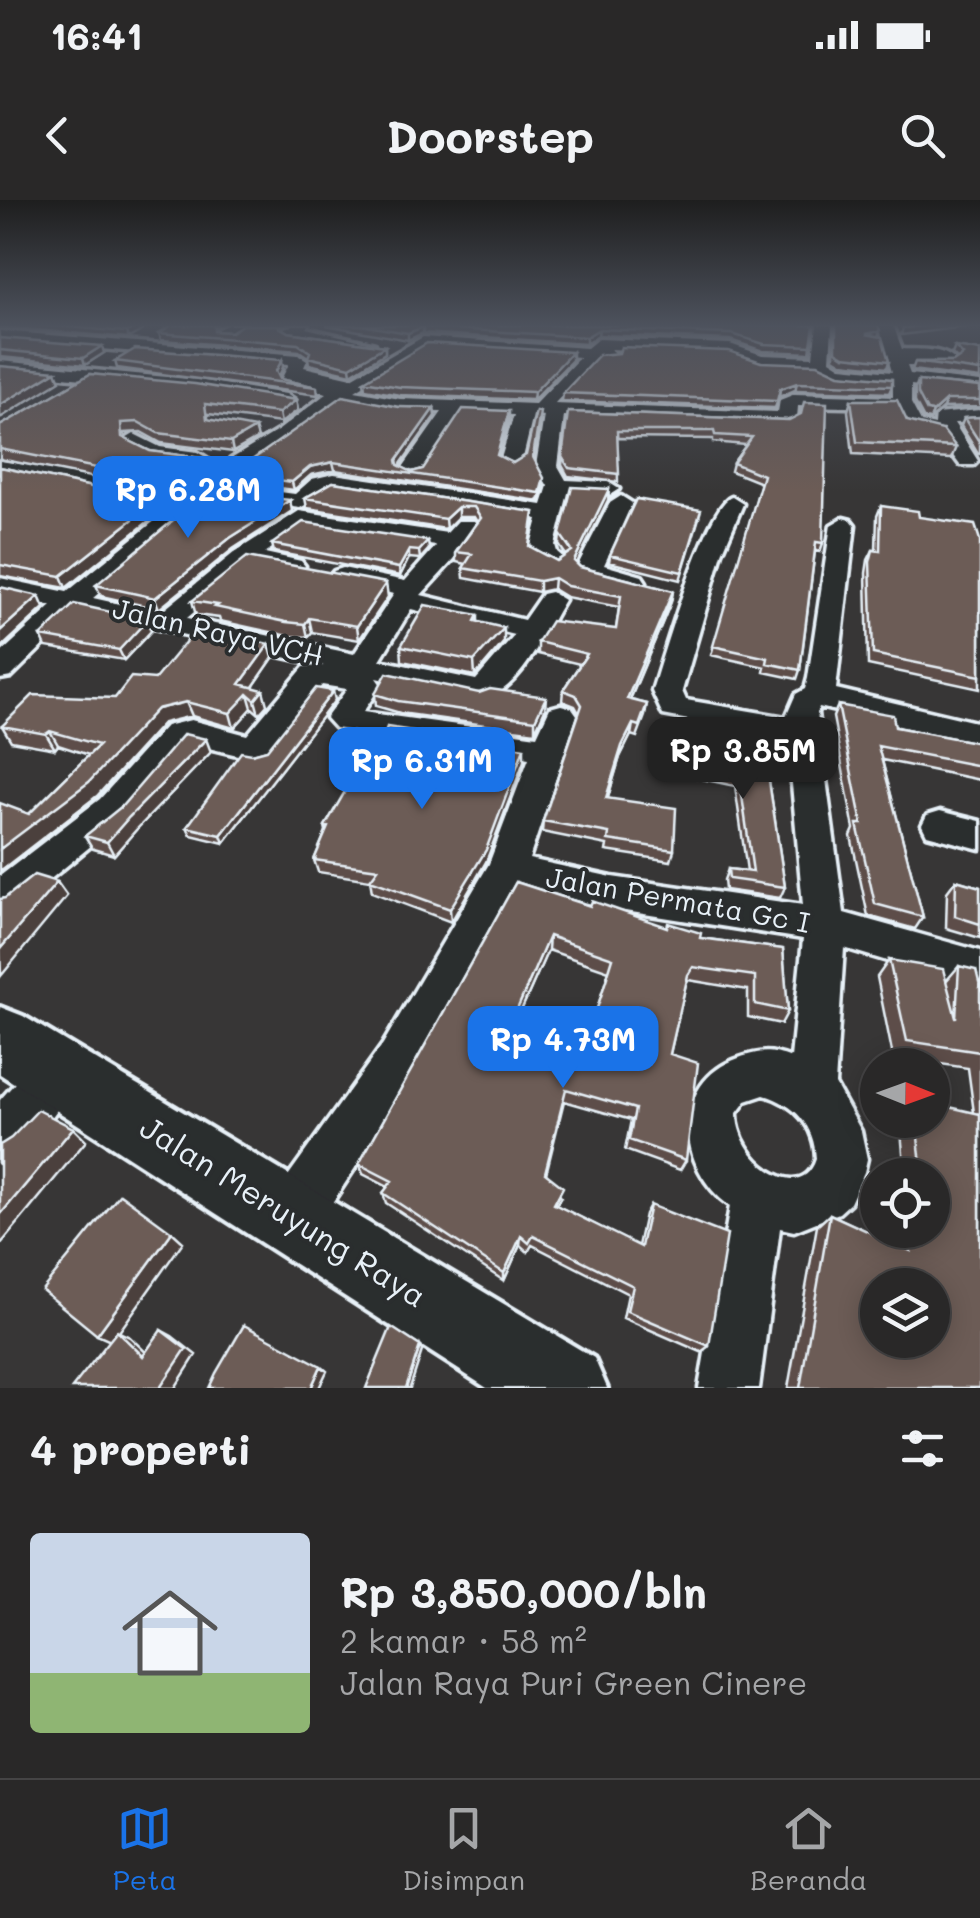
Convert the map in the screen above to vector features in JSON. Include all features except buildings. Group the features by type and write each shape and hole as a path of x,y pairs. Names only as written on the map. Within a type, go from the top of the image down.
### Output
{"main road":[{"name":"Jalan Meruyung Raya","path":"27,1056 292,1216 564,1388"}],"street":[{"path":"59,393 78,380"},
{"path":"157,380 391,404 700,416 750,417 843,401 902,403"},
{"path":"0,670 74,600 238,464 360,380"},
{"path":"511,462 540,409 565,380"},
{"path":"833,380 843,401"},
{"path":"900,380 902,403 912,427 947,433"},
{"path":"956,380 980,387"},
{"path":"768,397 789,409"},
{"path":"372,426 391,404"},
{"path":"412,470 455,407"},
{"path":"540,409 546,466 559,486 543,545 545,556 554,561"},
{"path":"789,409 793,444"},
{"path":"700,416 710,440"},
{"path":"967,460 947,433 943,418 980,416"},
{"path":"750,417 765,446"},
{"path":"251,428 286,434"},
{"path":"134,440 155,452 238,464"},
{"path":"6,473 186,508"},
{"path":"206,490 300,501 320,484 334,482 554,514"},
{"path":"559,486 614,496 590,569 680,593"},
{"path":"362,664 407,594 456,542 481,504"},
{"path":"732,504 710,553 680,593 667,692 674,708 800,730"},
{"path":"168,620 244,556 299,518 456,542"},
{"path":"818,695 842,525"},
{"path":"244,556 407,594 530,630 551,600"},
{"name":"Jalan Raya VCH","path":"0,586 480,691 491,686 530,630"},
{"path":"0,898 113,808 183,730 254,748 315,674 364,682 366,685 342,718 346,720 555,732 507,868 399,1060 292,1216"},
{"path":"811,1092 824,925 801,712 818,695 980,734"},
{"path":"940,825 980,834"},
{"name":"Jalan Permata Gc I","path":"531,874 612,894 824,925 980,970"},
{"path":"0,1138 27,1056"},
{"path":"753,1074 788,1078 811,1092 829,1114 840,1140 842,1165 832,1188 812,1202 786,1204 758,1196 735,1178 718,1155 711,1129 713,1106 724,1087 753,1074"},
{"path":"728,1388 758,1196"}]}
